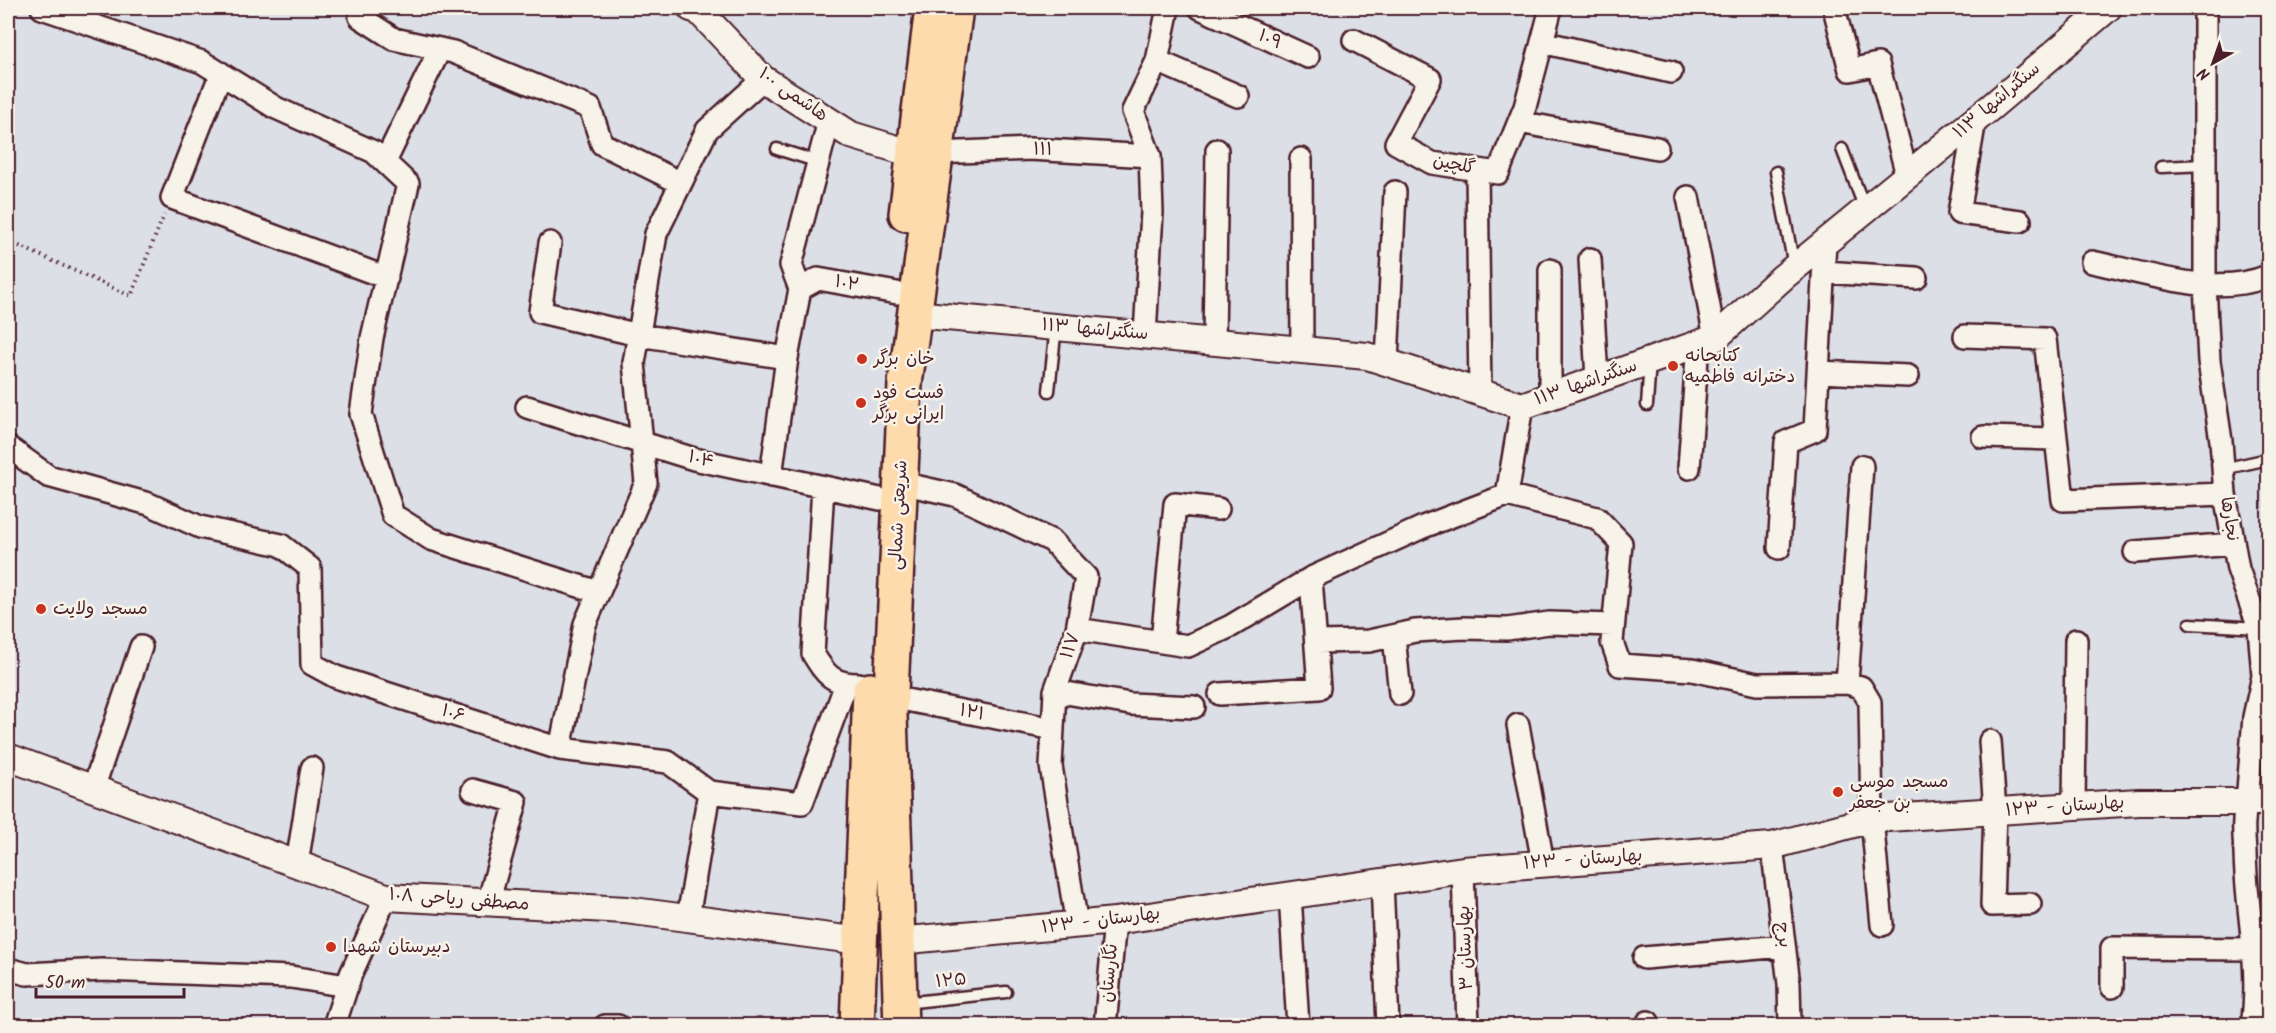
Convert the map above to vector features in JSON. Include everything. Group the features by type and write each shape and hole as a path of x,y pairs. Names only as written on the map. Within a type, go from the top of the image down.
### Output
{"main road":[{"name":"شریعتی شمالی","path":"857,1026 869,688 890,491 905,384 906,304 925,154 932,8"},
{"name":"شریعتی شمالی","path":"925,154 957,8"},
{"name":"شریعتی شمالی","path":"869,688 898,941 901,1015"}],"street":[{"path":"42,8 202,62 276,108 375,152 408,184 372,338 361,414 393,515 431,539 598,592"},
{"path":"364,8 360,17 394,39 453,52 590,108 602,144 681,183"},
{"name":"هاشمی ۱۰۰","path":"691,8 698,10 763,79 851,135 925,154"},
{"path":"1145,335 1152,212 1150,156 1133,111 1157,62 1168,8"},
{"name":"۱۰۹","path":"1200,8 1308,57"},
{"name":"گلچین","path":"1354,40 1430,79 1396,143 1432,163 1498,173 1525,107 1550,8"},
{"path":"1834,8 1850,70 1878,64 1907,175"},
{"name":"سنگتراشها ۱۱۳","path":"906,304 1056,326 1367,356 1522,406 1706,340 2108,8"},
{"name":"نجارها","path":"2205,8 2205,285 2209,361 2223,469 2224,494 2238,569 2259,628 2263,676 2254,717 2258,802 2244,814 2245,879 2258,1021"},
{"path":"1542,42 1671,72"},
{"path":"385,162 440,49"},
{"path":"1157,62 1238,96"},
{"path":"221,73 171,198 387,278"},
{"path":"560,749 585,624 646,483 634,363 657,234 706,130 763,79"},
{"path":"1975,120 1959,213 2020,221"},
{"path":"771,476 787,358 800,289 791,265 830,121"},
{"path":"1519,122 1657,148"},
{"name":"۱۱۱","path":"925,154 1030,149 1150,156"},
{"path":"1214,341 1216,150"},
{"path":"1301,159 1302,350"},
{"path":"1478,170 1480,393"},
{"path":"1387,362 1395,192"},
{"path":"1688,197 1706,340 1689,468"},
{"path":"1779,548 1786,442 1815,430 1825,242"},
{"path":"550,243 540,312 639,335 787,358"},
{"path":"1590,259 1596,380"},
{"path":"2092,262 2205,285 2252,283 2268,276"},
{"path":"1550,270 1550,396"},
{"path":"1824,272 1916,278"},
{"name":"۱۰۲","path":"800,289 818,279 906,304"},
{"path":"1965,336 2045,339 2063,500 2224,494"},
{"path":"1818,372 1908,376"},
{"path":"1507,495 1522,406"},
{"name":"۱۰۴","path":"527,407 642,441 693,459 823,487 890,491"},
{"path":"1983,437 2056,439"},
{"name":"۱۰۶","path":"8,447 48,476 149,504 200,527 281,545 310,568 312,664 336,677 560,749 668,762 709,792 802,803 869,688"},
{"path":"1847,683 1862,466"},
{"path":"823,487 813,654 826,675 869,688"},
{"name":"۱۱۷","path":"890,491 955,495 1052,541 1086,577 1077,628 1055,691 1051,766 1077,924"},
{"path":"1077,628 1188,646 1231,626 1311,578 1423,527 1507,495 1597,519 1621,543 1612,642 1620,665 1692,670 1757,684 1847,683 1862,687 1870,702 1872,819 1882,925"},
{"path":"1162,642 1175,504 1218,509"},
{"path":"2135,552 2233,544"},
{"path":"1220,694 1319,688 1311,578"},
{"path":"1316,642 1370,641 1415,631 1507,628 1549,623 1613,626"},
{"path":"1394,636 1400,694"},
{"path":"2074,806 2076,640"},
{"path":"93,789 141,647"},
{"name":"۱۲۱","path":"869,688 1053,729"},
{"path":"1055,691 1130,704 1194,707"},
{"path":"1518,725 1543,863"},
{"path":"1990,741 1995,811 1992,905 2030,904"},
{"name":"مصطفی ریاحی ۱۰۸","path":"8,757 386,897 626,910 861,941"},
{"path":"297,864 312,768"},
{"path":"473,790 516,802 488,903"},
{"path":"688,918 709,792"},
{"name":"بهارستان - ۱۲۳","path":"898,941 1115,921 1464,870 1772,846 1872,819 2139,802 2258,802"},
{"name":"برج","path":"1772,846 1789,984 1790,1026"},
{"name":"بهارستان ۳","path":"1464,870 1468,1026"},
{"path":"1382,881 1388,1026"},
{"path":"1290,894 1298,1026"},
{"path":"334,1026 347,986 386,897"},
{"name":"نگارستان","path":"1105,1026 1115,921"},
{"path":"1644,958 1784,946"},
{"path":"2112,987 2112,948 2253,949"},
{"path":"8,969 27,974 102,970 291,977 347,986"},
{"path":"604,1026 618,1026"}],"lane":[{"path":"777,149 819,162"},
{"path":"1842,149 1865,210"},
{"path":"2161,167 2205,165"},
{"path":"1776,172 1794,267"},
{"path":"1048,391 1056,326"},
{"path":"1647,405 1650,360"},
{"path":"2223,469 2268,459"},
{"path":"2190,624 2259,628"},
{"name":"۱۲۵","path":"901,1015 1006,992"}],"path":[{"path":"8,241 131,296 171,198"}],"place":[{"name":"خان برگر","path":"862,359"},
{"name":"کتابحانه دخترانه فاطمیه","path":"1673,366"},
{"name":"فست فود ایرانی برگر","path":"861,403"},
{"name":"مسجد ولایت","path":"41,609"},
{"name":"مسجد موسی بن جعفر","path":"1838,792"},
{"name":"دبیرستان شهدا","path":"331,947"}]}
